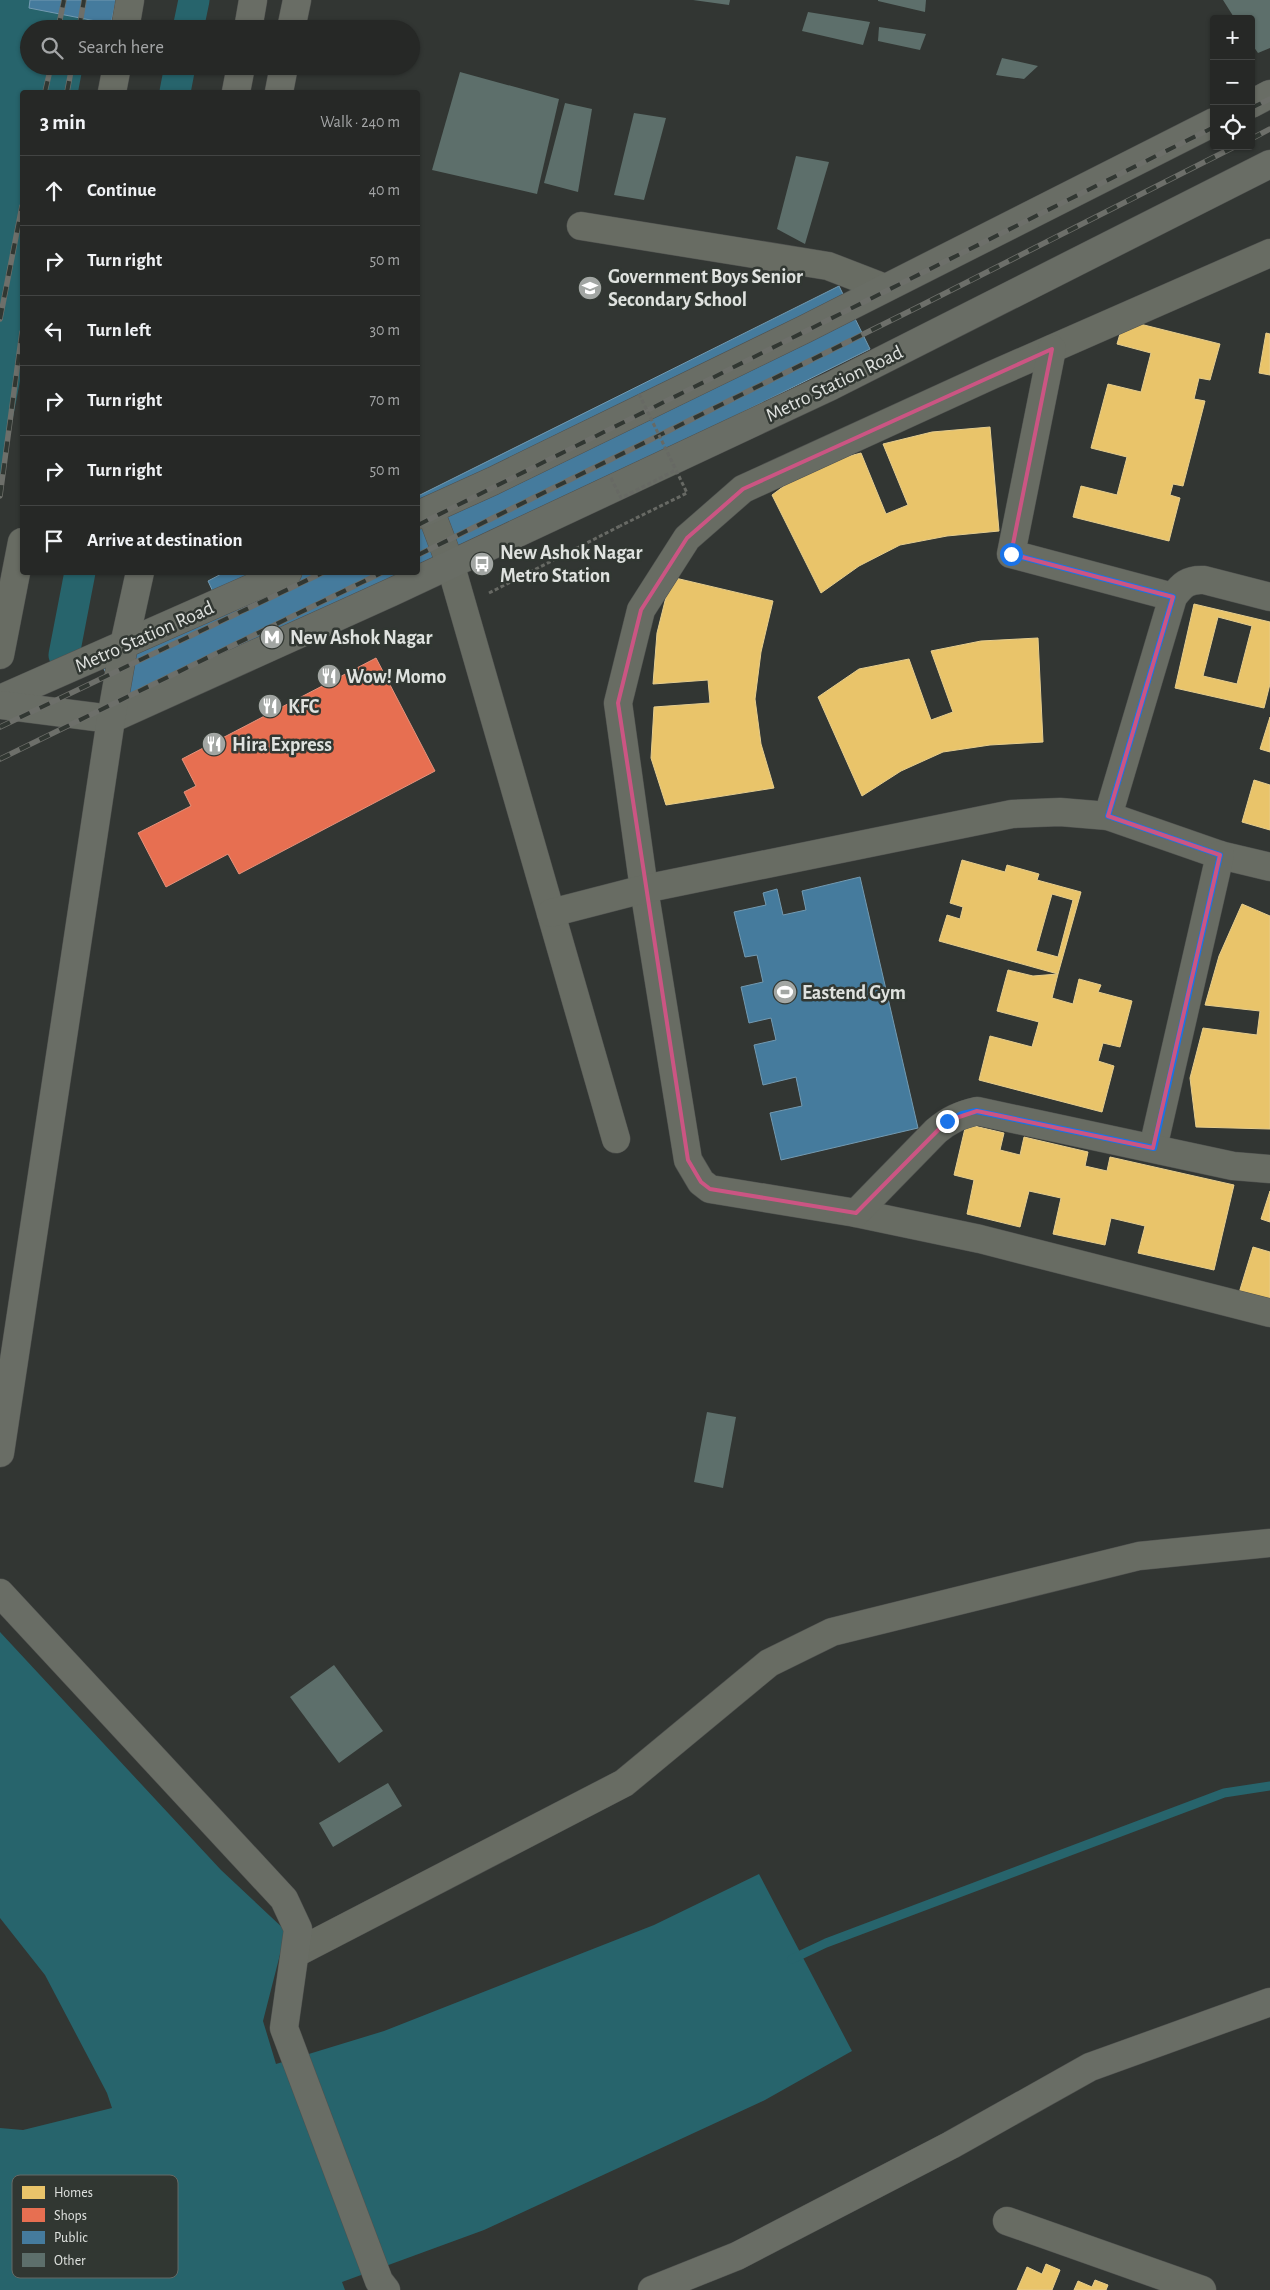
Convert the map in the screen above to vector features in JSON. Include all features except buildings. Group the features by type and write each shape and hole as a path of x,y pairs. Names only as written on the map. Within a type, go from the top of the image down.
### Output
{"street":[{"path":"127,20 130,0"},
{"path":"250,20 253,0"},
{"path":"293,20 297,0"},
{"path":"112,90 115,75"},
{"path":"236,90 239,75"},
{"path":"279,90 282,75"},
{"path":"1255,102 1270,94"},
{"path":"616,1139 450,563 422,510 511,472 884,288 1210,124"},
{"name":"Metro Station Road","path":"420,572 450,563 831,386 1270,164"},
{"path":"581,226 828,266 884,288"},
{"path":"1270,253 743,489 687,538 641,610 618,703 644,889 688,1160 701,1182 710,1189 856,1213 980,1239 1270,1313"},
{"path":"1052,349 1011,554 1173,597"},
{"path":"0,654 20,552"},
{"path":"0,1453 111,719 124,645 139,575"},
{"name":"Metro Station Road","path":"0,699 281,575"},
{"name":"Metro Station Road","path":"111,719 387,582 410,575"},
{"path":"1108,816 1173,597 1181,585 1193,579 1204,580 1270,597"},
{"path":"0,705 111,719"},
{"path":"551,913 644,889 1012,814 1060,812 1108,816 1220,855 1270,867"},
{"path":"1154,1148 1220,855"},
{"path":"856,1213 936,1130 947,1121 962,1114 976,1111 1233,1166 1270,1169"},
{"path":"296,1953 624,1783 769,1663 825,1636 1139,1556 1270,1543"},
{"path":"0,1593 284,1899 298,1928 284,2028 383,2285"},
{"path":"652,2290 737,2256 951,2145 1090,2067 1270,2002"},
{"path":"1007,2221 1165,2284 1202,2290"}],"path":[{"path":"463,607 687,493 639,394"},
{"path":"610,478 620,498 676,470"}],"highlighted area":[{"path":"1052,349 1011,554 1173,597 1108,816 1220,855 1153,1148 977,1111 947,1121 856,1213 710,1189 701,1182 688,1160 618,703 641,610 687,538 743,489"}],"water":[{"path":"0,0 96,0 92,20 20,20 20,75 81,75 78,90 20,90 20,381 0,484"},
{"path":"0,1632 221,1870 286,1931 263,2021 276,2064 384,2031 654,1925 759,1874 852,2051 765,2100 484,2230 342,2282 345,2290 0,2290 0,2128 23,2130 112,2108 107,2093 45,1975 0,1918"}],"waterway":[{"path":"190,20 194,0"},
{"path":"175,90 178,75"},
{"path":"64,655 79,575"},
{"path":"792,1959 826,1943 1224,1793 1270,1786"}],"railway":[{"path":"60,20 64,0"},
{"path":"81,20 84,0"},
{"path":"45,90 49,75"},
{"path":"67,90 70,75"},
{"path":"1255,106 1270,99"},
{"path":"420,524 1210,129"},
{"path":"1255,137 1270,129"},
{"path":"420,554 914,309 1228,150"},
{"path":"0,319 20,216"},
{"path":"0,496 20,347"},
{"path":"0,727 318,575"},
{"path":"0,759 377,575"}],"place":[{"name":"Government Boys Senior Secondary School","path":"590,288"},
{"name":"New Ashok Nagar Metro Station","path":"482,564"},
{"name":"New Ashok Nagar","path":"272,637"},
{"name":"Wow! Momo","path":"329,676"},
{"name":"KFC","path":"270,706"},
{"name":"Hira Express","path":"214,744"},
{"name":"Eastend Gym","path":"785,992"}],"route":[{"path":"947,1121 962,1114 976,1111 1154,1148 1220,855 1108,816 1173,597 1011,554"}]}
